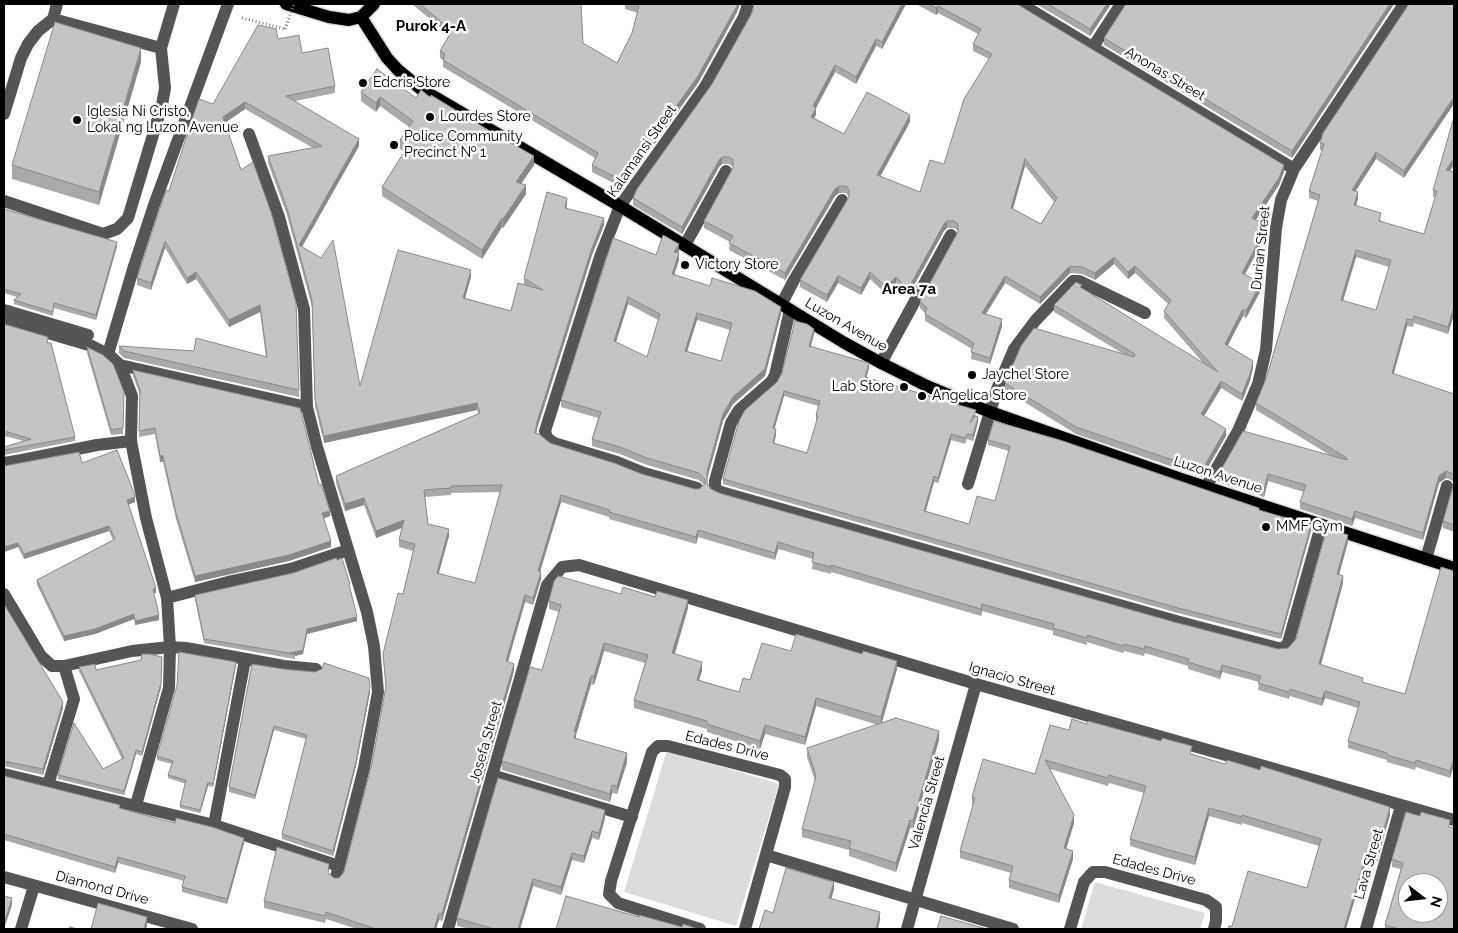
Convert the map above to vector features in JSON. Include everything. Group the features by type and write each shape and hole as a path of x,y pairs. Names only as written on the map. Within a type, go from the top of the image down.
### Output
{"main road":[{"path":"286,4 343,20 362,17 374,4"},
{"name":"Luzon Avenue","path":"362,17 388,58 398,70 421,89 881,363 927,386 990,412 1321,526 1454,568"}],"street":[{"path":"4,114 21,58 28,44 38,31 53,18 57,4"},
{"path":"4,202 103,234 117,229 128,218 162,105 165,88 161,48 174,4"},
{"path":"108,354 154,205 228,4"},
{"name":"Kalamansi Street","path":"698,488 644,473 617,462 554,443 547,438 545,431 600,257 620,206 705,87 744,16 748,4"},
{"name":"Anonas Street","path":"1021,4 1294,169"},
{"path":"1093,47 1121,4"},
{"name":"Durian Street","path":"1206,487 1238,431 1258,384 1266,350 1276,228 1282,200 1294,169 1404,4"},
{"path":"53,18 161,48"},
{"path":"4,774 214,825 338,872 364,768 378,692 374,646 367,612 317,447 307,407 304,309 279,217 249,134"},
{"path":"685,245 726,171"},
{"path":"842,200 794,280 786,307 775,375 739,410 731,423 715,481 715,489 1176,621 1278,648 1284,648 1288,643 1321,526"},
{"path":"881,363 951,235"},
{"path":"968,484 997,389 1014,349 1035,321 1073,282 1079,281 1145,313"},
{"path":"4,310 88,335"},
{"path":"4,320 92,346 108,354 120,365 132,396 131,440 146,518 167,598 170,647 169,688 136,805"},
{"path":"120,365 307,407"},
{"path":"4,463 131,440"},
{"path":"1426,560 1447,486"},
{"path":"167,598 228,582 291,569 348,550"},
{"name":"Ignacio Street","path":"562,567 579,565 976,684 1454,820"},
{"name":"Josefa Street","path":"448,929 547,585 562,567"},
{"path":"4,594 41,656 52,666 64,666 132,651 170,647 186,648 245,660 316,669"},
{"path":"214,825 245,660"},
{"path":"48,785 75,695 64,666"},
{"name":"Valencia Street","path":"907,929 976,684"},
{"name":"Edades Drive","path":"700,929 618,903 609,894 611,881 652,752 658,746 668,746 780,775 785,779 745,929"},
{"path":"492,775 632,817"},
{"name":"Lava Street","path":"1366,929 1402,806"},
{"path":"766,855 1013,929"},
{"name":"Edades Drive","path":"1070,929 1084,882 1093,872 1105,872 1206,900 1216,907 1214,929"},
{"name":"Diamond Drive","path":"4,877 155,924 192,929"},
{"path":"21,929 34,886"}],"path":[{"path":"254,22 285,29 294,4"}],"shaded area":[{"path":"667,750 779,784 736,926 624,892"},
{"path":"1095,882 1205,913 1200,929 1081,929"}],"building":[{"path":"420,4 581,4 583,43 617,63 632,33 639,6 631,4 738,4 698,76 623,181 592,165 598,153 443,60 445,54 440,51 452,31"},
{"path":"754,4 902,4 882,42 876,39 856,77 835,65 813,106 816,108 811,117 844,134 867,92 910,115 877,175 920,192 930,160 944,164 964,99 992,54 973,44 981,29 938,6 936,8 928,4 1017,4 1284,165 1279,178 1252,218 1267,226 1242,273 1261,283 1246,311 1243,309 1225,344 1253,361 1250,374 1242,394 1221,381 1201,414 1226,429 1202,470 1076,427 1005,383 1021,346 1034,328 1134,357 1135,354 1054,305 1076,282 1082,285 1080,287 1218,372 1164,311 1171,300 1135,266 1128,272 1114,257 1095,273 1082,267 1070,266 1040,297 1005,276 982,313 1002,319 990,358 971,352 974,343 925,314 927,308 920,301 958,232 958,224 954,221 947,221 944,224 908,289 896,277 886,287 870,272 861,288 838,276 827,295 800,280 849,197 849,190 846,186 839,186 835,189 785,273 729,243 733,236 704,221 733,168 733,160 729,157 722,157 719,160 682,227 633,198 637,189 712,84 752,13","holes":["1025,159 1057,198 1041,224 1011,208"]},
{"path":"1048,4 1107,4 1090,29"},
{"path":"1126,4 1390,4 1292,151 1104,38"},
{"path":"1409,4 1454,4 1454,97 1404,171 1376,152 1352,190 1358,192 1354,205 1381,213 1379,221 1424,234 1437,191 1433,190 1454,117 1454,158 1446,170 1454,172 1454,307 1448,327 1414,316 1413,320 1407,319 1392,373 1454,394 1454,479 1453,474 1446,471 1439,476 1423,533 1355,511 1352,519 1300,502 1306,485 1268,474 1264,490 1218,475 1243,431 1347,460 1347,458 1256,403 1266,379 1320,195 1309,191 1324,144 1320,143 1323,133","holes":["1356,250 1391,260 1376,310 1341,300"]},
{"name":"Iglesia Ni Cristo, Lokal ng Luzon Avenue","path":"55,22 141,48 99,192 12,165"},
{"path":"258,25 276,29 278,39 299,35 302,53 328,48 335,86 286,96 359,139 299,245 321,258 333,240 360,386 398,250 471,270 463,298 511,311 518,283 543,290 524,278 547,192 567,198 565,208 604,218 592,248 537,422 535,433 550,443 642,474 695,489 699,489 705,484 705,479 699,473 592,439 601,412 561,400 613,238 656,255 663,235 679,244 674,252 679,253 672,274 710,286 712,278 755,291 781,307 765,369 733,397 723,414 707,472 707,483 711,489 719,493 1174,622 1278,649 1288,648 1296,639 1327,528 1348,535 1337,574 1343,576 1319,664 1363,678 1362,682 1405,694 1441,567 1454,571 1454,758 1450,771 1416,760 1415,763 1387,755 1387,753 1348,741 1360,702 1325,691 1322,699 1290,689 1289,692 1258,683 1261,676 1222,665 1220,672 1188,662 1189,659 1145,646 1144,649 1124,644 1123,646 1087,635 1087,638 1053,628 1054,624 982,604 981,609 831,565 831,567 812,562 814,553 778,542 775,553 698,530 696,537 609,512 610,510 561,495 538,571 541,572 533,598 525,595 506,661 514,664 442,914 439,913 434,929 372,929 326,912 325,916 264,901 277,847 329,864 328,873 334,878 339,878 344,872 372,763 386,686 383,654 398,593 403,594 415,544 399,540 404,520 376,531 364,498 345,504 336,476 480,413 477,403 324,436 315,399 312,300 287,208 268,156 322,146 245,102 223,117 241,170 253,162 271,212 296,303 299,390 124,351 119,346 194,351 196,338 267,357 260,305 229,320 196,272 187,278 165,241 151,283 137,278 166,190 169,191 187,135 192,131 190,125 199,99 213,104","holes":["628,297 660,314 647,357 614,341","697,313 732,323 721,361 685,351","502,485 475,583 437,573 449,529 428,524 424,490 451,488 451,486"]},
{"path":"377,69 416,98 421,90 430,97 431,95 534,156 516,182 526,185 482,250 382,187 408,146 400,140 413,121 380,97 376,103 361,92"},
{"path":"4,209 117,242 96,315 54,303 53,312 14,300 21,294 4,289"},
{"path":"795,321 807,324 814,329 809,346 869,363 865,377 976,410 970,423 975,416 978,417 973,435 967,434 965,438 951,434 938,478 934,476 924,511 969,524 977,496 995,501 1010,446 988,440 994,421 1060,440 1259,508 1259,510 1311,525 1281,634 1178,608 723,479 739,421 745,410 777,382 782,373","holes":["784,391 820,401 816,415 818,416 807,453 773,443 776,429 773,428"]},
{"path":"4,324 48,337 47,343 51,343 75,437 4,450 4,447 31,439 4,431"},
{"path":"87,347 103,355 113,364 124,392 123,428 111,430"},
{"path":"133,370 300,408 319,485 321,484 330,511 322,513 331,541 289,555 195,576 176,513 163,456 160,456 155,428 139,431 140,390"},
{"path":"117,450 135,497 127,500 156,588 153,589 159,615 135,621 134,614 95,629 64,636 37,580 115,539 109,526 24,554 18,543 4,547 4,466 79,452 82,463"},
{"path":"1454,483 1454,525 1443,521"},
{"path":"336,558 337,560 342,558 357,617 307,629 303,650 290,653 295,654 204,639 195,595 293,573"},
{"path":"558,576 621,594 623,587 655,597 657,591 688,600 672,653 702,662 697,680 739,692 743,678 750,680 762,643 791,651 796,634 862,654 863,651 897,661 881,717 816,698 805,737 765,725 760,741 707,724 707,721 634,700 648,655 604,643 594,676 591,676 574,732 576,732 574,738 627,753 617,786 612,785 610,794 502,761 530,667 542,670 561,605 549,601 554,581"},
{"path":"4,604 63,702 43,769 4,761"},
{"path":"179,652 236,662 213,784 208,782 200,810 180,805 186,780 168,775 173,761 157,756 177,686"},
{"path":"142,654 162,657 161,683 142,752 136,750 124,791 58,775 74,723 103,769 124,758 79,667 95,664 96,670 141,660"},
{"path":"324,663 369,678 370,687 356,762 333,851 282,834 307,735 274,726 255,795 229,787 252,664 315,672 322,669"},
{"path":"896,718 939,731 913,821 910,820 896,863 849,848 851,841 802,829 816,776 807,748"},
{"path":"1072,719 1087,724 1088,721 1161,741 1162,738 1192,746 1190,754 1225,764 1227,760 1260,770 1261,766 1390,807 1377,854 1367,851 1344,929 1228,929 1229,926 1232,926 1248,871 1307,888 1321,839 1242,815 1242,817 1209,808 1195,857 1130,839 1146,786 1109,775 1108,778 1045,760 1074,815 1064,848 1073,851 1059,895 1009,880 1013,866 960,851 975,798 972,797 983,759 1035,774 1050,725 1069,730"},
{"path":"4,776 120,805 119,808 159,819 175,823 176,818 212,827 244,838 227,899 182,887 185,876 118,857 115,867 4,834"},
{"path":"498,778 605,810 599,833 592,831 584,856 572,853 561,887 533,879 518,929 494,929 457,918"},
{"path":"1406,812 1420,816 1421,812 1450,820 1449,827 1454,828 1454,929 1399,929 1385,925 1398,880 1398,923 1448,923 1448,873 1400,873 1403,863 1392,859"},
{"path":"786,868 834,882 829,898 880,912 876,929 759,929 765,910 773,913"},
{"path":"4,896 12,898 4,924"},
{"path":"566,896 639,917 639,915 682,927 683,924 698,929 556,929"},
{"path":"98,903 147,917 144,929 91,929"},
{"path":"941,916 987,929 937,929"}],"place":[{"name":"Edcris Store","path":"363,83"},
{"name":"Lourdes Store","path":"430,117"},
{"name":"Iglesia Ni Cristo, Lokal ng Luzon Avenue","path":"77,120"},
{"name":"Police Community Precinct № 1","path":"394,145"},
{"name":"Victory Store","path":"685,265"},
{"name":"Jaychel Store","path":"972,375"},
{"name":"Lab Store","path":"904,387"},
{"name":"Angelica Store","path":"922,396"},
{"name":"MMF Gym","path":"1266,527"}],"district":[{"name":"Purok 4-A","path":"431,26"},
{"name":"Area 7a","path":"909,289"}]}
